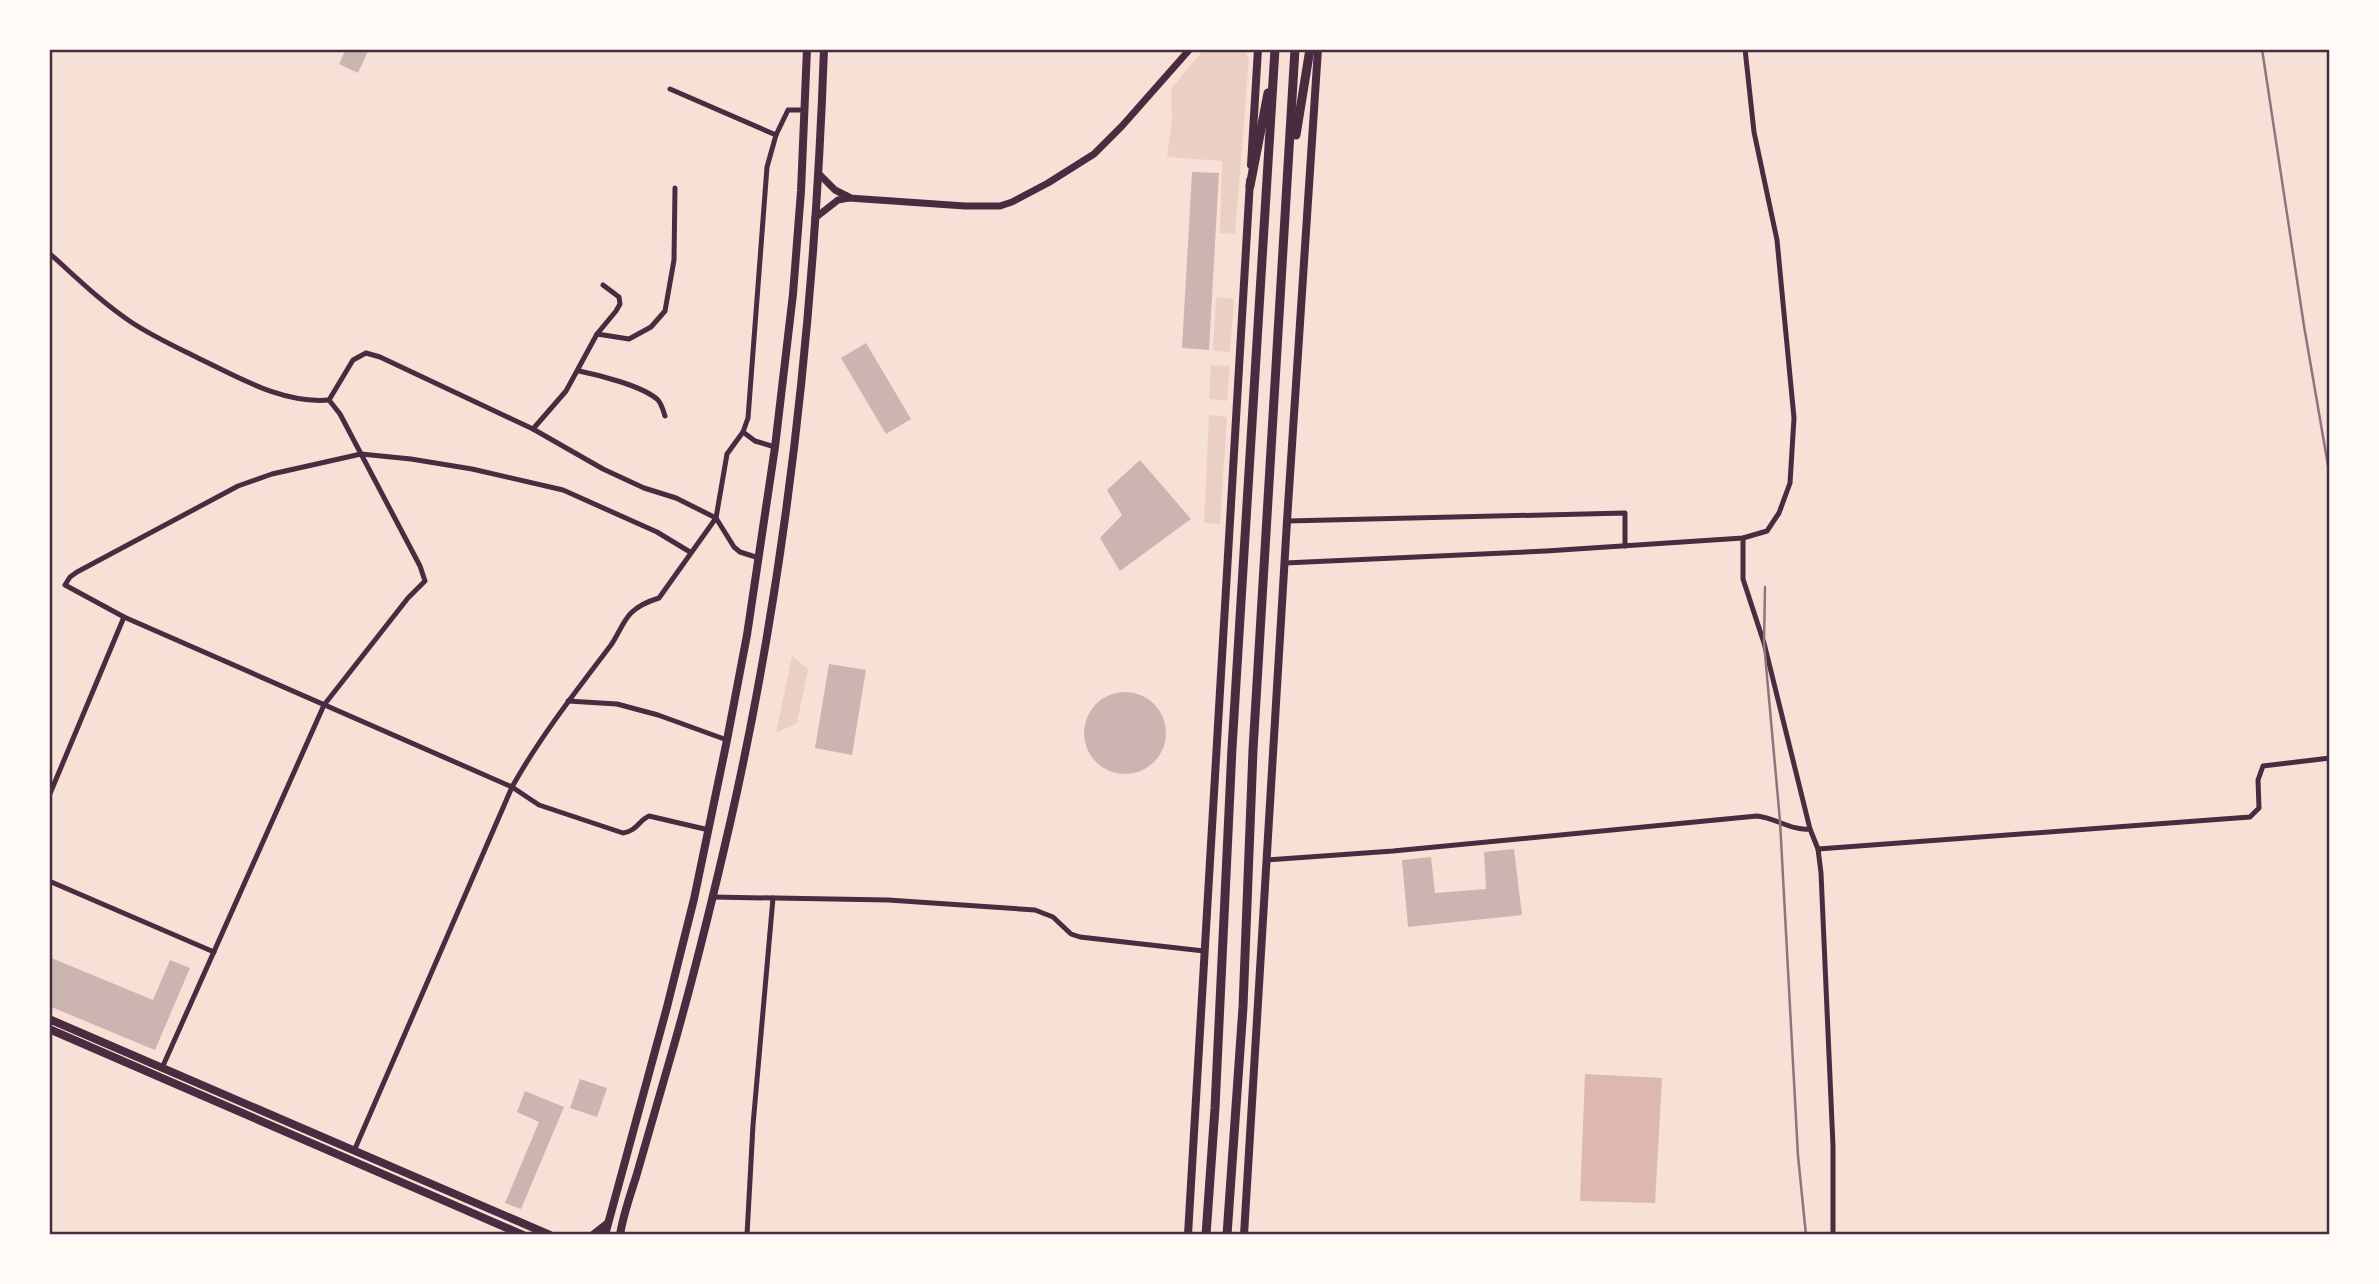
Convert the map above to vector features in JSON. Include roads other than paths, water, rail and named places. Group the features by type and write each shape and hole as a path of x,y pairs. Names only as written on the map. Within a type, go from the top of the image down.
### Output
{"highway":[{"path":"1227,1235 1243,1007 1254,750 1295,49"},
{"path":"1289,178 1310,49"},
{"path":"1250,187 1275,53"},
{"path":"1206,1235 1215,1108 1232,748 1275,53"}],"main road":[{"path":"605,1235 667,1007 709,830 759,558 793,294 807,49"},
{"path":"620,1235 684,1012 712,897 743,762 768,627 789,484 810,295 820,175 824,49"},
{"path":"1188,1235 1258,49"},
{"path":"1244,1235 1318,49"},
{"path":"793,294 810,295"},
{"path":"667,1007 684,1012"},
{"path":"49,1018 161,1072 523,1235"},
{"path":"49,1029 354,1151 550,1235"},
{"path":"593,1235 607,1224"}],"street":[{"path":"815,218 838,200 849,198 965,206 1000,206 1012,202 1094,154 1191,49"},
{"path":"1252,49 1256,71"},
{"path":"1285,563 1625,546 1743,538 1767,531 1773,524 1790,483 1794,442 1793,406 1777,240 1754,132 1745,49"},
{"path":"670,89 776,135"},
{"path":"354,1151 512,788 568,701 617,638 630,613 647,601 659,598 716,518 727,454 743,432 748,418 767,167 776,135 788,110 804,110"},
{"path":"820,175 835,190 849,198"},
{"path":"597,334 629,339 651,327 665,311 674,260 675,188"},
{"path":"49,253 95,295 133,323 186,352 264,390 317,401 329,400"},
{"path":"533,429 566,391 597,334 620,304 619,297 603,285"},
{"path":"329,400 353,360 366,353 380,357 533,429 603,469 644,488 676,498 716,518 734,547 740,552 759,558"},
{"path":"579,370 604,376 649,395 661,404 665,416"},
{"path":"161,1072 324,705 408,598 425,581 420,566 362,454 329,400"},
{"path":"743,432 755,441 775,447"},
{"path":"690,552 657,532 563,490 472,469 362,454 272,474 238,486 70,578 65,585 124,617 512,788 539,805 623,833 631,832 642,819 649,816 709,830"},
{"path":"1287,521 1625,513 1625,546"},
{"path":"1743,538 1744,579 1764,643 1810,829 1818,849 1833,1146 1833,1235"},
{"path":"49,796 124,617"},
{"path":"568,701 617,704 658,715 727,740"},
{"path":"1818,849 2250,817 2259,808 2258,780 2263,766 2330,758"},
{"path":"1266,860 1757,816 1772,818 1797,829 1810,829"},
{"path":"49,881 214,952"},
{"path":"712,897 888,900 1035,910 1052,917 1071,934 1080,937 1204,951"},
{"path":"747,1235 753,1125 773,898"}],"railway":[{"path":"2262,49 2330,477"},
{"path":"2328,49 2330,69"},
{"path":"1765,587 1764,643 1780,821 1798,1156 1806,1235"}]}
